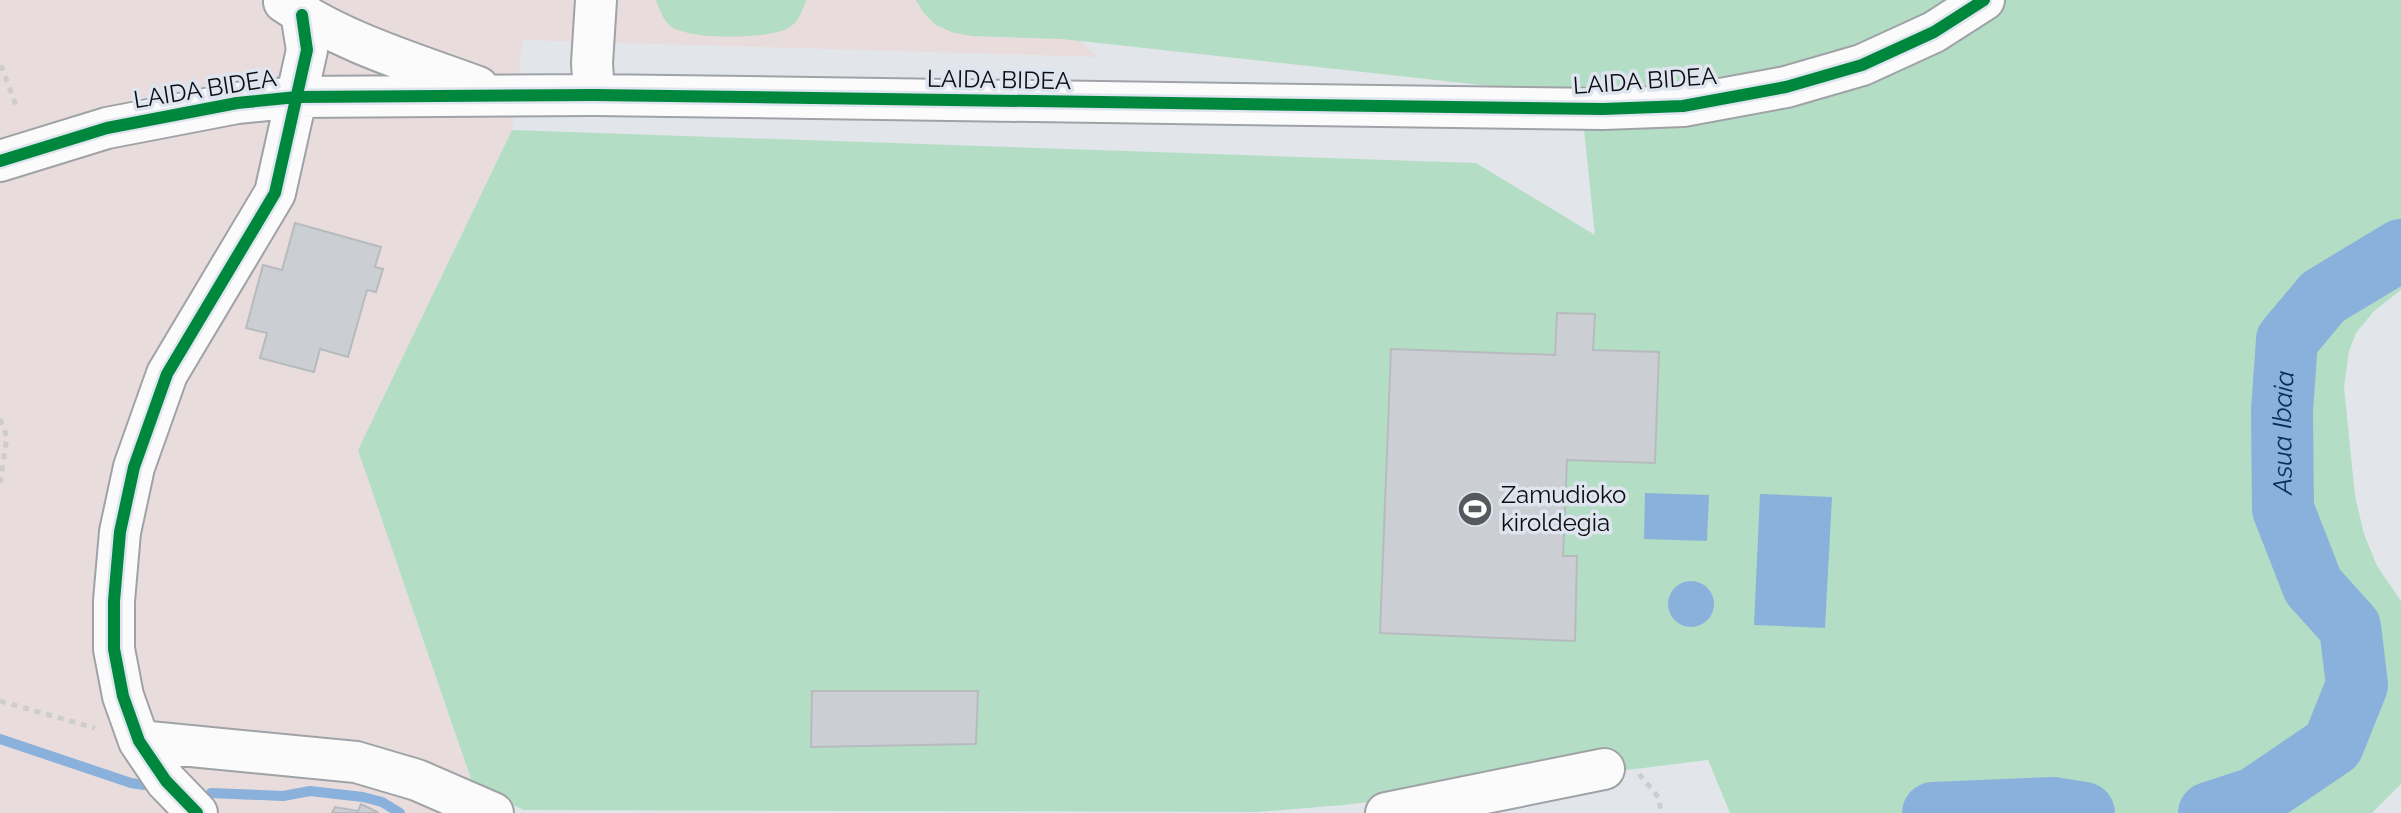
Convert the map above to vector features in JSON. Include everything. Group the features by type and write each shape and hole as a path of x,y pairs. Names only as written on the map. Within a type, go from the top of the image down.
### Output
{"street":[{"path":"594,95 592,63 596,0"},
{"name":"LAIDA BIDEA","path":"0,161 121,125 237,103 297,97 497,94 1603,109 1683,106 1786,87 1862,65 1934,32 1984,0"},
{"path":"294,5 390,54 497,94"},
{"path":"196,812 166,781 139,741 123,696 114,649 114,601 120,532 134,467 167,374 275,193 307,50 294,5"},
{"path":"139,741 356,762 417,780 493,813"},
{"path":"1386,813 1604,769"}],"path":[{"path":"1,65 17,108"},
{"path":"0,419 7,437 0,483"},
{"path":"0,701 139,741"},
{"path":"1659,798 1661,813"}],"shaded area":[{"path":"0,0 1034,0 1098,57 523,40 512,130 358,450 482,813 0,813"}],"green space":[{"path":"656,0 806,0 790,27 766,34 731,37 696,34 672,27"},
{"path":"916,0 2401,0 2401,290 2374,311 2356,333 2349,351 2344,387 2355,496 2364,534 2377,566 2401,601 2401,784 2372,813 1730,813 1708,760 1344,805 1258,812 524,810 474,788 358,450 512,130 1476,163 1595,235 1583,120 1545,92 1062,39 973,36 954,33 936,25"}],"water":[{"path":"1645,493 1709,495 1707,541 1644,539"},
{"path":"1760,494 1832,497 1825,628 1754,625"},
{"path":"1691,581 1707,588 1714,604 1707,620 1691,627 1675,620 1668,604 1675,588"}],"building":[{"path":"295,223 381,247 375,267 383,269 376,292 367,290 348,357 320,349 314,372 260,358 267,333 246,328 263,265 282,270"},
{"name":"Zamudioko kiroldegia","path":"1557,313 1595,314 1593,350 1659,352 1655,463 1567,460 1563,556 1577,556 1575,641 1380,633 1391,349 1555,355"},
{"path":"812,691 978,691 976,744 811,747"},
{"path":"361,804 379,813 332,813 335,807 358,811"}],"waterway":[{"name":"Asua Ibaia","path":"2209,813 2255,798 2333,745 2357,685 2350,627 2313,586 2283,509 2282,411 2287,340 2323,297 2401,250"},
{"path":"0,739 144,785"},
{"path":"211,793 283,796 310,791 363,797 382,802 400,813"},
{"name":"Asua Ibaia","path":"1933,813 2052,808 2084,813"}],"cycle path":[{"path":"0,161 107,128 237,103 297,97 594,95 1603,109 1683,106 1786,87 1862,65 1934,32 1984,0"},
{"path":"197,813 166,781 139,741 123,696 114,649 114,601 120,532 134,467 167,374 275,193 307,50 302,15"}],"place":[{"name":"Zamudioko kiroldegia","path":"1475,509"}]}
